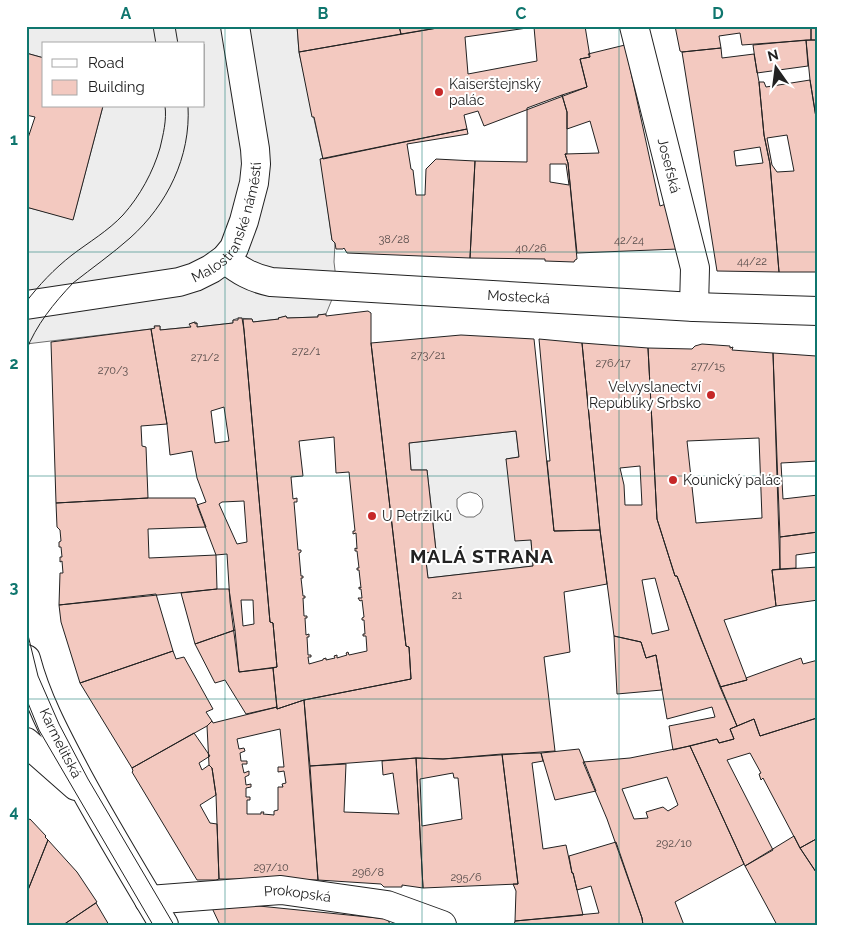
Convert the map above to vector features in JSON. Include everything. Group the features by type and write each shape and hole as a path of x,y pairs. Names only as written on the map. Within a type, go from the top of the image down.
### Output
{"street":[{"name":"Malostranské náměstí","path":"30,311 179,282 203,273 225,259 234,248 244,221 254,183 256,164 235,26"},
{"name":"Josefská","path":"634,26 695,268 694,307"},
{"name":"Mostecká","path":"225,259 238,270 253,278 271,282 694,307 818,311"},
{"name":"Karmelitská","path":"26,659 39,729 90,798 164,925"},
{"name":"Karmelitská","path":"26,742 90,798"},
{"name":"Prokopská","path":"149,900 280,890 387,905 442,925"}],"shaded area":[{"path":"26,26 297,26 299,52 323,159 321,160 332,240 335,243 334,262 337,287 326,314 318,315 318,317 287,318 286,316 279,319 253,322 252,319 238,318 233,320 233,323 197,327 195,322 190,324 191,327 160,330 160,326 155,326 155,328 151,329 26,344 26,207 73,219 102,108 205,108 205,42 42,42 42,57 26,53"},
{"path":"516,431 519,457 506,459 531,540 533,566 428,578 425,553 436,550 427,470 411,470 409,443","holes":["470,492 477,494 482,499 483,507 480,513 474,517 466,517 460,514 457,507 457,499 463,494"]}],"building":[{"path":"297,26 399,26 401,34 299,52"},
{"path":"399,26 449,26 401,34"},
{"name":"Kaiserštejnský palác","path":"449,26 585,26 590,57 580,59 587,87 484,126 478,111 464,115 467,129 323,159 314,117 312,117 299,52","holes":["534,27 537,61 468,74 465,37"]},
{"path":"675,26 811,26 811,40 742,45 740,33 719,36 721,48 682,52 680,51"},
{"path":"811,26 818,26 818,40 811,40"},
{"path":"806,40 818,40 818,130 810,80"},
{"path":"806,40 808,66 757,73 753,45"},
{"path":"625,45 660,206 669,203 678,249 577,253 568,163 565,154 599,153 590,121 567,129 567,112 562,95 587,87 580,59 590,57 588,54"},
{"path":"721,48 722,58 754,54 759,82 764,135 770,164 779,272 717,271 682,52","holes":["760,147 763,163 736,166 734,151"]},
{"path":"26,53 42,57 42,108 102,108 73,220 26,207 26,144 35,117 26,115"},
{"path":"810,80 818,130 818,272 779,272 770,164 764,135 759,82 764,82 766,87","holes":["787,135 794,171 777,172 772,165 767,138"]},
{"path":"562,95 567,112 567,154 565,154 568,163 577,259 574,262 545,261 545,259 470,258 475,161 527,162 527,108","holes":["550,164 566,164 569,185 550,182"]},
{"path":"467,129 468,134 407,144 416,195 425,195 426,169 436,159 475,161 470,258 347,253 344,248 336,249 335,243 332,240 320,159"},
{"name":"U Petržilků","path":"368,311 371,313 371,343 406,646 409,647 411,679 304,700 277,709 273,668 277,667 273,623 270,622 243,319 252,319 253,322 279,319 286,316 287,318 318,317 318,315 326,314 326,316","holes":["334,437 336,473 349,472 355,531 353,531 353,534 356,533 357,549 355,548 355,551 357,551 359,568 357,570 359,570 361,588 359,587 359,589 361,589 362,598 358,598 360,601 362,600 364,617 362,620 364,620 365,634 363,636 366,636 367,651 349,655 348,652 346,653 347,655 337,658 337,655 334,656 335,658 326,660 326,658 309,664 308,657 311,657 311,655 308,655 307,637 309,637 309,634 306,635 305,618 307,616 304,616 303,598 305,596 303,596 301,578 303,576 301,576 299,553 301,550 298,550 294,502 297,502 297,498 293,499 291,477 303,476 299,441"]},
{"path":"238,318 242,318 244,330 270,622 273,623 277,667 239,672 230,602 227,554 216,555 197,505 206,502 197,478 192,451 170,455 167,424 151,329 155,328 154,326 160,326 160,330 191,327 189,324 195,322 197,327 233,323 233,320 238,320","holes":["224,407 229,441 215,443 211,411","244,501 247,542 237,544 219,504 222,502","241,600 253,600 254,624 243,626"]},
{"path":"151,329 167,424 141,426 142,446 146,447 148,498 56,503 51,342"},
{"path":"461,335 534,339 554,531 600,530 607,584 564,592 570,652 544,657 555,751 443,759 416,758 310,766 304,700 411,679 409,647 406,646 371,343","holes":["516,431 519,457 506,459 515,541 531,540 533,566 428,578 425,553 436,551 427,470 411,470 409,443"]},
{"path":"539,339 582,343 600,530 554,531 547,461 550,461"},
{"path":"582,343 648,348 657,519 675,576 677,576 737,726 730,729 734,739 719,743 717,739 673,750 669,726 715,717 712,707 667,719 656,655 646,658 641,642 614,636 600,530","holes":["640,466 642,505 625,505 624,485 620,468","655,578 669,630 652,634 642,580"]},
{"name":"Kounický palác","path":"702,344 730,346 730,348 733,347 732,350 773,353 780,569 772,570 776,606 724,620 747,680 720,687 677,576 675,576 657,519 648,348 692,349","holes":["759,438 762,518 696,523 687,441"]},
{"path":"773,353 816,356 818,461 781,463 783,499 818,495 818,524 816,524 818,532 780,537"},
{"path":"816,356 818,356 818,461"},
{"path":"148,498 195,498 206,527 148,529 149,558 216,555 217,589 59,605 60,573 63,573 62,561 60,562 60,557 62,557 59,542 61,541 60,530 57,527 56,503"},
{"path":"818,532 818,552 796,555 796,568 780,569 780,537"},
{"path":"818,567 818,600 776,606 772,570"},
{"path":"229,589 235,630 195,644 181,593"},
{"path":"156,594 173,651 80,683 61,622 59,605"},
{"path":"235,630 239,672 273,668 277,707 246,714 225,680 215,683 195,644"},
{"path":"614,636 641,642 646,658 656,655 662,690 617,694"},
{"path":"173,651 176,659 184,657 213,709 206,712 212,721 207,726 132,768 80,683"},
{"path":"801,658 803,664 818,660 818,720 817,718 760,736 754,719 737,726 720,687 747,680 746,678"},
{"path":"304,700 318,880 219,879 216,795 212,768 209,765 207,726 212,721 213,723 277,707 277,709","holes":["280,729 284,767 278,767 278,772 284,771 286,783 282,784 283,787 278,787 278,810 274,811 274,815 263,814 264,812 261,812 261,814 247,814 247,800 250,800 250,797 246,797 246,788 251,787 251,784 246,785 245,777 249,775 249,771 244,773 242,764 247,764 247,761 241,761 240,753 245,751 244,748 239,749 237,739"]},
{"path":"817,718 818,838 800,848 763,778 761,780 759,774 761,773 750,753 727,760 773,850 745,866 690,746 717,739 719,743 734,739 730,729 754,719 760,736"},
{"path":"194,733 210,756 199,763 202,770 209,765 212,768 216,795 200,805 210,823 217,824 219,879 216,880 197,880 132,772 132,768"},
{"path":"690,746 744,864 675,902 684,925 643,925 607,819 583,762 630,758","holes":["667,777 678,805 668,811 663,807 646,812 648,818 634,819 622,789"]},
{"path":"579,749 596,791 555,800 541,753"},
{"path":"541,753 543,761 532,763 543,849 566,845 583,915 515,921 516,891 513,884 518,884 502,754"},
{"path":"502,754 518,884 423,888 416,758 443,759","holes":["453,773 454,778 458,778 462,819 422,826 420,779"]},
{"path":"416,758 423,888 402,885 402,887 384,887 381,884 318,880 310,766 346,764 344,812 399,814 393,773 383,775 382,761"},
{"path":"26,818 30,819 48,840 26,895"},
{"path":"794,836 818,875 818,925 777,925 745,866"},
{"path":"818,838 818,875 800,848"},
{"path":"48,840 77,872 97,902 63,925 28,925 26,922 26,895"},
{"path":"616,842 643,925 514,925 515,921 599,913 591,886 577,890 569,856"},
{"path":"96,903 109,925 63,925"},
{"path":"259,906 388,919 390,925 220,925 212,908"}],"tram line":[{"path":"153,26 156,42"},
{"path":"175,26 178,42"},
{"path":"26,302 53,272 72,255 111,226 135,200 150,175 160,148 165,122 165,108"},
{"path":"26,351 40,323 52,306 73,283 130,238 155,211 174,179 181,161 188,125 188,108"},
{"path":"26,627 38,676 59,724 88,779 174,925"},
{"path":"26,698 39,730 153,925"}],"place":[{"name":"Kaiserštejnský palác","path":"439,92"},
{"name":"Velvyslanectví Republiky Srbsko","path":"711,395"},
{"name":"Kounický palác","path":"673,480"},
{"name":"U Petržilků","path":"372,516"}],"district":[{"name":"MALÁ STRANA","path":"482,556"}]}
